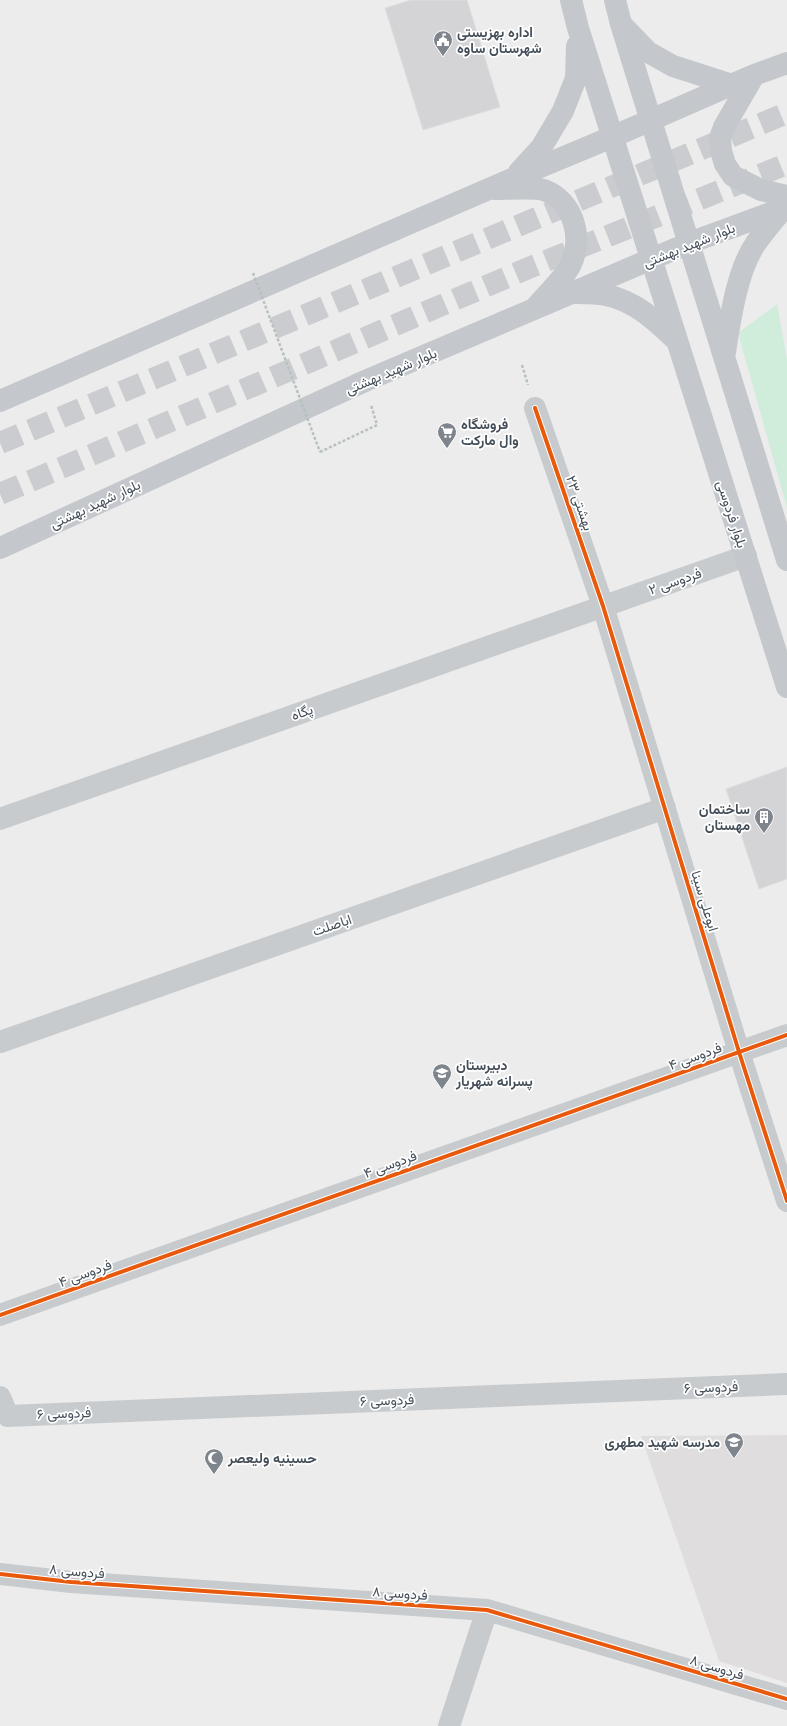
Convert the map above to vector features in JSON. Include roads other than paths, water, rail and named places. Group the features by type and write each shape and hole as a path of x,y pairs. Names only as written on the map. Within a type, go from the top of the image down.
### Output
{"main road":[{"path":"514,178 541,148 563,111 576,78 578,28 571,0"},
{"path":"615,0 650,120 787,560"},
{"path":"621,24 648,52 673,66 732,85"},
{"name":"بلوار فردوسی","path":"578,28 787,687"},
{"path":"0,401 514,178 754,75 787,63"},
{"path":"724,357 732,307 744,269 755,244 786,204 733,176 725,164 721,151 720,138 724,127 754,75"},
{"path":"491,189 543,190 563,203 571,214 577,238 575,255 570,267 534,310"},
{"name":"بلوار شهید بهشتی","path":"0,548 365,381 689,243 786,204"},
{"path":"574,292 606,295 632,304 655,320 677,341"}],"street":[{"name":"بهشتی ۲۳","path":"535,408 603,606"},
{"name":"فردوسی ۲","path":"603,606 746,556"},
{"name":"ابوعلی سینا","path":"603,606 739,1052 787,1201"},
{"name":"پگاه","path":"0,819 603,606"},
{"name":"اباصلت","path":"0,1042 665,808"},
{"name":"فردوسی ۴","path":"0,1315 787,1035"},
{"name":"فردوسی ۶","path":"0,1397 8,1416 787,1384"},
{"name":"فردوسی ۸","path":"0,1574 71,1582 487,1610 787,1699"},
{"path":"449,1726 487,1610"}],"tunnel":[{"path":"0,443 787,113"},
{"path":"0,494 531,267 787,164"}],"place":[{"name":"اداره بهزیستی شهرستان ساوه","path":"443,57"},
{"name":"فروشگاه وال مارکت","path":"447,449"},
{"name":"ساختمان مهستان","path":"764,834"},
{"name":"دبیرستان پسرانه شهریار","path":"442,1090"},
{"name":"مدرسه شهید مطهری","path":"734,1459"},
{"name":"حسینیه ولیعصر","path":"214,1475"}]}
